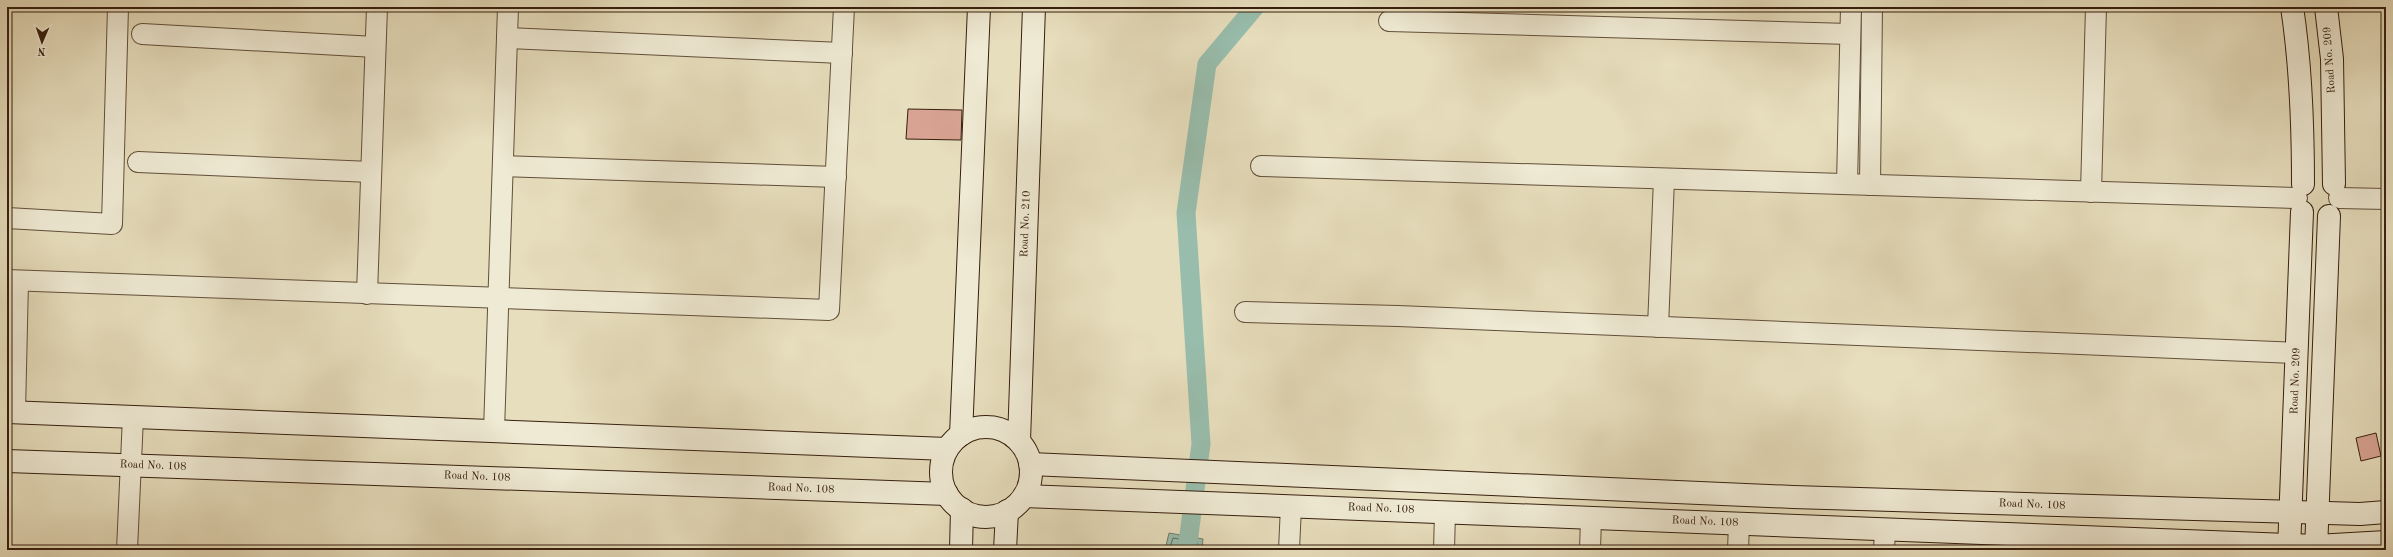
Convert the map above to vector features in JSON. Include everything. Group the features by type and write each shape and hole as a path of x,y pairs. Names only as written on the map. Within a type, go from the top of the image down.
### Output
{"street":[{"path":"7,218 112,224 118,7"},
{"path":"367,294 376,7"},
{"path":"494,431 508,7"},
{"path":"844,7 829,310 12,281 11,412 494,431 954,442 973,429 985,427 998,428 1010,433 1019,441 1027,452 1030,464 1029,486 1024,496 1007,511 984,516 962,509 947,494 941,471 954,442 979,7"},
{"name":"Road No. 210","path":"1019,441 1034,7"},
{"path":"1847,184 1851,7"},
{"path":"1870,185 1872,7"},
{"path":"2091,192 2096,7"},
{"name":"Road No. 209","path":"2289,548 2297,353 2303,126 2300,60 2292,7"},
{"name":"Road No. 209","path":"2316,548 2334,199 2332,59 2326,7"},
{"path":"1389,22 1850,34"},
{"path":"142,34 375,47"},
{"path":"507,38 842,53"},
{"path":"138,162 371,172"},
{"path":"503,166 836,177"},
{"path":"1261,166 2301,198"},
{"path":"2301,198 2314,178 2322,177 2334,199"},
{"path":"1658,327 1664,179"},
{"path":"2301,198 2315,219 2334,199 2386,199"},
{"path":"1245,312 1398,316 2297,353"},
{"path":"128,550 133,417"},
{"name":"Road No. 108","path":"7,461 947,494"},
{"name":"Road No. 108","path":"1030,464 1125,470 1228,472 1793,497 2318,512 2386,512"},
{"name":"Road No. 108","path":"1024,496 1739,523 1885,540 2289,548 2316,548 2386,542"},
{"path":"1289,550 1291,506"},
{"path":"961,550 962,509"},
{"path":"1005,550 1007,511"},
{"path":"1444,550 1445,512"},
{"path":"1590,550 1591,518"},
{"path":"1738,550 1739,523"}],"water":[{"path":"1169,533 1203,539 1202,550 1165,550"}],"building":[{"path":"908,109 962,110 961,140 906,139"},
{"path":"2376,433 2381,456 2361,461 2356,438"}],"waterway":[{"path":"1187,550 1201,444 1186,213 1207,64 1255,7"}]}
